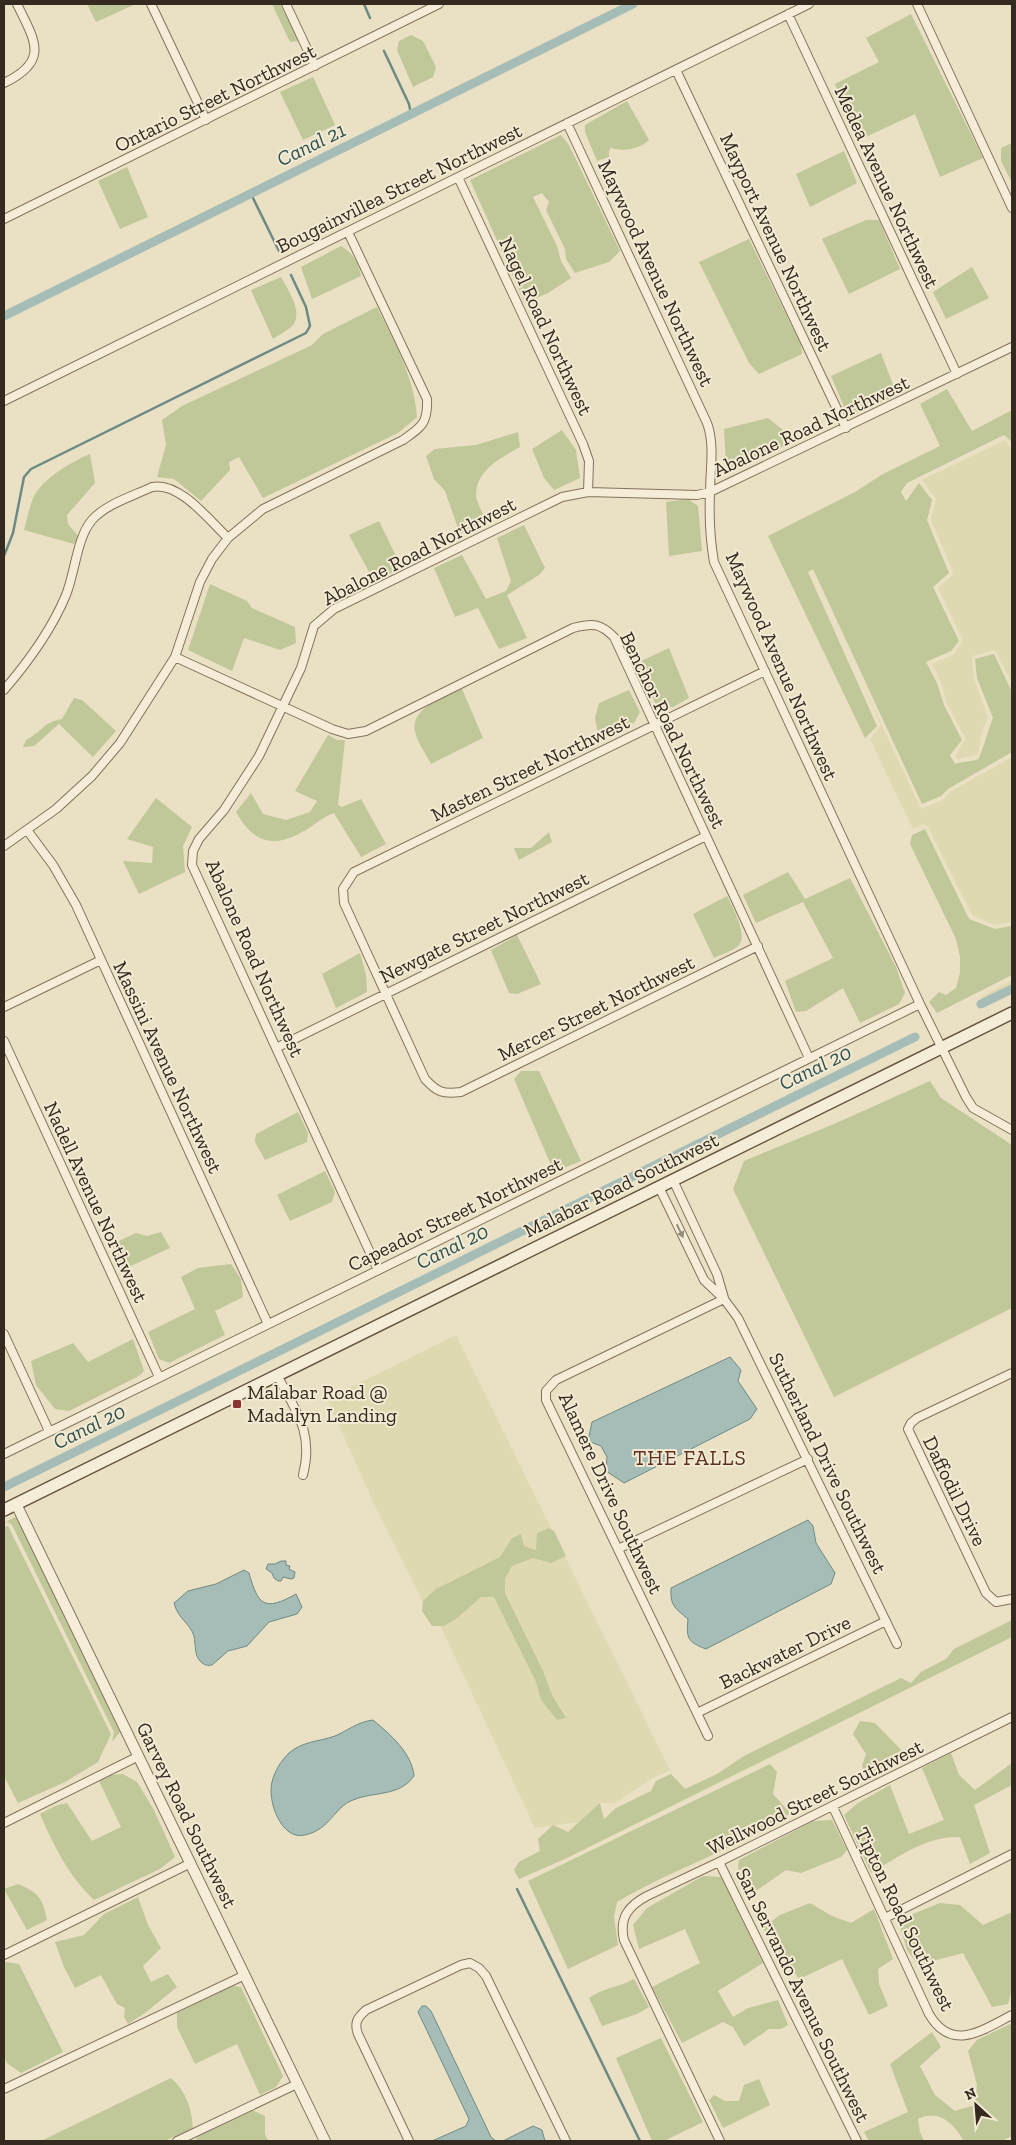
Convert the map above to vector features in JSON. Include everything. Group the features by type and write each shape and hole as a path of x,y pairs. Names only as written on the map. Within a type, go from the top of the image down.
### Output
{"main road":[{"name":"Malabar Road Southwest","path":"4,1510 1012,1013"}],"street":[{"path":"4,83 15,78 30,66 35,52 34,39 17,4"},
{"path":"151,4 206,120"},
{"path":"286,4 315,66"},
{"name":"Ontario Street Northwest","path":"4,219 439,4"},
{"name":"Bougainvillea Street Northwest","path":"4,401 809,4"},
{"path":"917,4 1012,208"},
{"name":"Medea Avenue Northwest","path":"788,14 957,374"},
{"name":"Mayport Avenue Northwest","path":"676,70 846,428"},
{"name":"Maywood Avenue Northwest","path":"567,123 704,412 710,430 710,537 714,562 920,1004 966,1097 974,1108 1012,1130"},
{"name":"Nagel Road Northwest","path":"458,178 583,444 589,461 588,492"},
{"path":"4,846 56,809 92,776 114,750 147,703 174,657 200,582 212,559 228,538 262,509 403,440 421,428 428,414 427,399 348,232"},
{"name":"Abalone Road Northwest","path":"378,1270 192,865 193,851 199,839 224,810 259,756 302,666 314,626 323,616 339,606 562,497 588,492 697,495 710,492 1012,347"},
{"path":"4,690 28,662 50,628 67,594 86,527 104,510 160,485 180,493 228,538"},
{"name":"Benchor Road Northwest","path":"174,657 332,729 348,734 366,731 569,630 590,624 604,628 614,638 809,1058"},
{"name":"Masten Street Northwest","path":"386,993 344,903 343,889 354,872 765,671"},
{"name":"Massini Avenue Northwest","path":"27,830 53,865 76,905 268,1324"},
{"name":"Newgate Street Northwest","path":"276,1048 706,836"},
{"name":"Mercer Street Northwest","path":"386,993 426,1079 436,1090 446,1094 461,1092 758,946"},
{"path":"4,1007 101,960"},
{"name":"Capeador Street Northwest","path":"4,1454 920,1004"},
{"name":"Nadell Avenue Northwest","path":"4,1041 159,1377"},
{"name":"Sutherland Drive Southwest","path":"673,1180 717,1274 724,1300"},
{"name":"Sutherland Drive Southwest","path":"659,1187 704,1280 724,1300 738,1318 898,1644"},
{"name":"Alamere Drive Southwest","path":"708,1736 546,1400 546,1391 556,1380 724,1300"},
{"path":"4,1334 49,1431"},
{"name":"Daffodil Drive","path":"1012,1373 917,1418 908,1429 986,1593 996,1602 1012,1599"},
{"path":"277,1375 307,1439 307,1455 303,1475"},
{"path":"618,1549 808,1459"},
{"name":"Garvey Road Southwest","path":"16,1504 325,2141"},
{"name":"Backwater Drive","path":"697,1713 886,1621"},
{"name":"Wellwood Street Southwest","path":"720,2141 624,1940 622,1922 632,1905 1012,1717"},
{"path":"4,1823 139,1756"},
{"name":"Tipton Road Southwest","path":"833,1807 930,2014 942,2030 952,2036 966,2036 1012,2015"},
{"path":"885,1918 1012,1854"},
{"name":"San Servando Avenue Southwest","path":"720,1862 857,2141"},
{"path":"4,1955 191,1864"},
{"path":"409,2141 355,2026 358,2018 366,2010 461,1965 470,1963 479,1968 486,1976 566,2141"},
{"path":"4,2089 245,1975"},
{"path":"178,2141 297,2084"}],"shaded area":[{"path":"1005,440 1012,450 1012,683 995,650 972,656 974,679 988,717 981,735 979,751 976,755 957,759 955,756 966,739 947,704 941,682 932,664 953,655 963,640 938,588 952,576 953,572 931,520 936,499 922,480"},
{"path":"862,683 921,809 943,800 950,792 1012,757 1012,922 995,925 972,915 928,827 924,824 913,829 870,739 881,726"},
{"path":"1012,980 1012,991 985,1005 981,997"},
{"path":"456,1335 670,1770 651,1779 615,1803 600,1803 579,1822 535,1828 441,1627 426,1608 375,1506 327,1399"}],"green space":[{"path":"87,4 136,4 96,22"},
{"path":"272,4 280,4 299,41 290,42"},
{"path":"911,14 983,158 940,177 915,114 857,141 835,84 879,62 866,38"},
{"path":"411,35 423,41 436,67 433,77 413,87 397,50 399,41"},
{"path":"313,77 335,125 303,140 280,92"},
{"path":"627,101 649,140 641,146 632,149 621,150 611,148 609,157 597,161 585,132 585,125"},
{"path":"561,135 569,145 620,251 609,262 575,273 566,259 565,249 546,210 549,202 542,193 533,197 557,246 561,261 571,278 548,293 525,303 470,180"},
{"path":"1012,143 1012,183 1001,161 1001,148"},
{"path":"844,151 857,183 810,207 796,174"},
{"path":"127,167 148,217 120,229 98,181"},
{"path":"866,220 879,220 900,269 849,294 822,239"},
{"path":"749,239 801,345 802,354 759,374 749,363 699,262"},
{"path":"341,246 354,258 361,276 312,299 301,267"},
{"path":"972,267 989,298 946,319 933,292"},
{"path":"281,277 294,302 296,316 290,328 273,339 251,290"},
{"path":"377,307 403,360 415,402 417,417 398,433 263,498 239,457 229,462 230,470 201,501 174,479 157,477 166,445 162,420 182,406 312,345 323,334"},
{"path":"881,353 897,395 856,413 845,409 831,376"},
{"path":"947,389 972,431 1012,410 1012,442 1004,435 907,483 901,492 906,501 919,483 932,500 927,520 949,573 933,587 959,641 951,651 926,662 937,683 944,705 962,740 950,755 955,764 978,759 983,747 993,718 977,678 975,659 994,654 1012,692 1012,752 948,789 941,796 922,804 813,569 808,572 877,726 865,738 768,536 855,492 883,474 940,446 920,404"},
{"path":"768,418 783,430 784,446 731,472 726,466 724,429"},
{"path":"562,430 576,450 580,478 554,490 544,478 532,449"},
{"path":"518,432 520,447 491,465 477,485 476,497 487,523 460,534 445,491 434,479 426,456 435,449 476,445"},
{"path":"90,454 95,483 67,515 68,524 79,537 74,544 24,530 32,500 44,483 59,471"},
{"path":"688,499 698,506 702,551 669,556 666,502"},
{"path":"379,521 396,556 404,567 374,581 349,535"},
{"path":"524,525 545,568 539,575 507,595 527,638 499,649 478,608 455,617 434,568 462,555 486,599 506,591 511,581 497,538"},
{"path":"210,584 247,601 252,608 295,627 296,643 280,650 244,638 232,671 188,650"},
{"path":"669,648 689,698 673,707 661,708 655,703 637,663"},
{"path":"462,689 483,738 431,764 418,739 415,723 423,709 439,699"},
{"path":"629,690 640,712 634,723 606,736 599,737 595,718 599,703"},
{"path":"74,698 82,700 116,731 93,757 59,724 34,746 23,747 26,740 46,725 62,719"},
{"path":"328,735 337,740 345,740 338,805 342,807 361,799 386,844 361,857 334,813 293,837 273,841 265,840 250,831 236,812 251,793 263,814 286,820 310,812 317,801 295,791"},
{"path":"156,798 192,827 183,846 185,872 139,894 123,861 152,863 153,847 127,839"},
{"path":"925,829 969,919 995,929 1012,926 1012,975 937,1013 929,1002 939,992 946,995 956,988 960,973 960,957 956,939 910,844 912,835"},
{"path":"549,832 552,842 519,860 514,848 531,848"},
{"path":"788,872 805,899 850,878 896,967 905,993 899,1004 860,1023 843,988 806,1011 796,1012 785,981 833,958 803,902 756,923 743,895"},
{"path":"727,896 738,920 742,935 741,940 734,949 714,958 693,914"},
{"path":"517,935 541,984 517,994 509,993 491,950"},
{"path":"360,953 366,975 367,992 336,1008 322,974"},
{"path":"521,1071 539,1071 581,1161 554,1172 514,1079"},
{"path":"930,1081 941,1098 1012,1145 1012,1308 834,1397 733,1189 744,1161 834,1124"},
{"path":"298,1112 308,1133 307,1142 265,1160 255,1142 256,1134"},
{"path":"325,1171 335,1192 332,1202 290,1221 277,1195"},
{"path":"161,1232 170,1248 122,1270 112,1244 136,1233 147,1236"},
{"path":"231,1264 241,1279 243,1297 215,1311 225,1335 169,1363 159,1359 148,1332 195,1309 181,1277 198,1268"},
{"path":"133,1339 144,1371 139,1376 69,1411 55,1409 36,1385 31,1361 73,1343 88,1362"},
{"path":"17,1516 120,1732 112,1742 114,1732 12,1525 8,1522 4,1523"},
{"path":"8,1526 111,1734 98,1762 65,1782 18,1803 4,1776 4,1527"},
{"path":"549,1528 554,1531 566,1556 551,1563 533,1558 512,1566 505,1579 505,1593 543,1671 552,1695 566,1718 557,1720 541,1700 536,1682 494,1597 481,1597 456,1619 444,1626 432,1626 422,1611 423,1601 436,1589 500,1557 512,1538 521,1534 524,1546 536,1550 537,1533"},
{"path":"1012,1620 1012,1637 565,1859 519,1879 514,1870 519,1862 540,1851 538,1839 553,1825 568,1832 600,1803 604,1819 616,1808 651,1791 656,1781 671,1774 685,1789 717,1774 744,1756 901,1678 911,1683 921,1672 946,1659 954,1649"},
{"path":"860,1721 875,1723 907,1756 867,1776 862,1766 866,1754 853,1734"},
{"path":"951,1753 959,1775 975,1790 1012,1763 1012,1785 974,1805 990,1853 970,1864 960,1837 936,1840 914,1848 871,1873 844,1815 858,1803 890,1785 909,1834 944,1820 922,1768"},
{"path":"770,1764 777,1772 773,1794 790,1813 757,1833 661,1878 617,1902 614,1917 618,1945 568,1969 528,1881"},
{"path":"123,1774 137,1782 154,1810 175,1857 160,1869 94,1900 62,1860 40,1814 55,1806 67,1803 92,1841 121,1827 99,1781 110,1775"},
{"path":"832,1820 847,1850 841,1857 801,1873 786,1870 753,1893 746,1887 739,1874 739,1860 813,1821"},
{"path":"703,1876 721,1877 763,1963 718,1991 733,2017 748,2008 778,2000 788,2025 781,2029 769,2029 744,2046 733,2027 723,2022 682,2043 652,1987 700,1963 685,1929 639,1949 633,1925 647,1908"},
{"path":"18,1884 35,1893 44,1906 47,1920 27,1930 4,1889"},
{"path":"138,1897 148,1925 161,1948 143,1966 151,1982 168,1974 177,1987 128,2024 124,2017 125,2008 117,2004 101,1975 75,1988 64,1967 55,1942 84,1935 104,1914"},
{"path":"810,1903 832,1916 851,1923 874,1909 893,1959 878,1969 879,1984 888,2006 869,2015 842,1959 799,1979 763,1928 780,1915"},
{"path":"940,1903 960,1905 983,1925 1012,1912 1012,1989 1008,2004 992,2007 963,1953 918,1965 907,1950 898,1920"},
{"path":"6,1962 19,1964 63,2052 21,2073 7,2063 4,2057 4,1964"},
{"path":"634,1979 649,2007 637,2014 602,2026 589,1998"},
{"path":"232,1986 241,1987 283,2076 276,2087 260,2095 237,2044 195,2064 177,2027 177,2013"},
{"path":"1012,2023 1012,2136 1002,2141 964,2141 951,2124 933,2115 918,2119 924,2141 869,2141 864,2132 908,2112 890,2064 932,2032 941,2047 920,2066 935,2095 955,2111 975,2105 977,2085 968,2051 977,2040"},
{"path":"661,2038 703,2122 664,2141 652,2141 616,2058"},
{"path":"171,2078 181,2089 187,2101 193,2129 164,2141 41,2141"},
{"path":"759,2079 770,2105 723,2128 709,2100 714,2095 725,2101 739,2101 744,2085"},
{"path":"252,2110 265,2116 265,2134 268,2141 195,2141 199,2135"}],"water":[{"path":"730,1357 741,1370 738,1381 757,1409 750,1419 624,1483 606,1471 607,1457 601,1446 588,1441 592,1422"},
{"path":"808,1520 813,1526 816,1543 835,1573 831,1584 706,1649 692,1642 687,1631 688,1619 674,1606 671,1599 671,1588"},
{"path":"286,1561 286,1565 290,1566 289,1569 295,1572 294,1578 283,1577 281,1581 278,1581 266,1569 268,1564 275,1564"},
{"path":"244,1570 249,1573 259,1598 264,1602 269,1604 276,1603 296,1594 302,1607 297,1614 269,1622 247,1646 228,1651 212,1665 205,1665 197,1657 194,1636 178,1613 174,1603 188,1591 216,1584"},
{"path":"373,1720 405,1752 414,1776 408,1783 394,1790 353,1800 314,1832 296,1835 289,1832 278,1818 272,1799 272,1782 281,1763 289,1753 300,1746 335,1736 358,1724"},
{"path":"422,2006 426,2006 431,2011 491,2137 496,2141 432,2141 466,2126 469,2119 418,2012"},
{"path":"533,2126 542,2130 545,2141 503,2141"}],"waterway":[{"path":"364,4 370,18"},
{"name":"Canal 21","path":"4,316 633,4"},
{"path":"384,51 409,104 411,114"},
{"path":"251,194 279,251"},
{"path":"4,556 13,533 24,477 31,469 306,333 310,326 306,307 291,275"},
{"name":"Canal 20","path":"981,1004 1012,989"},
{"name":"Canal 20","path":"4,1487 915,1037"},
{"path":"517,1889 640,2141"}],"place":[{"name":"Malabar Road @ Madalyn Landing","path":"237,1404"}],"district":[{"name":"THE FALLS","path":"690,1457"}]}
